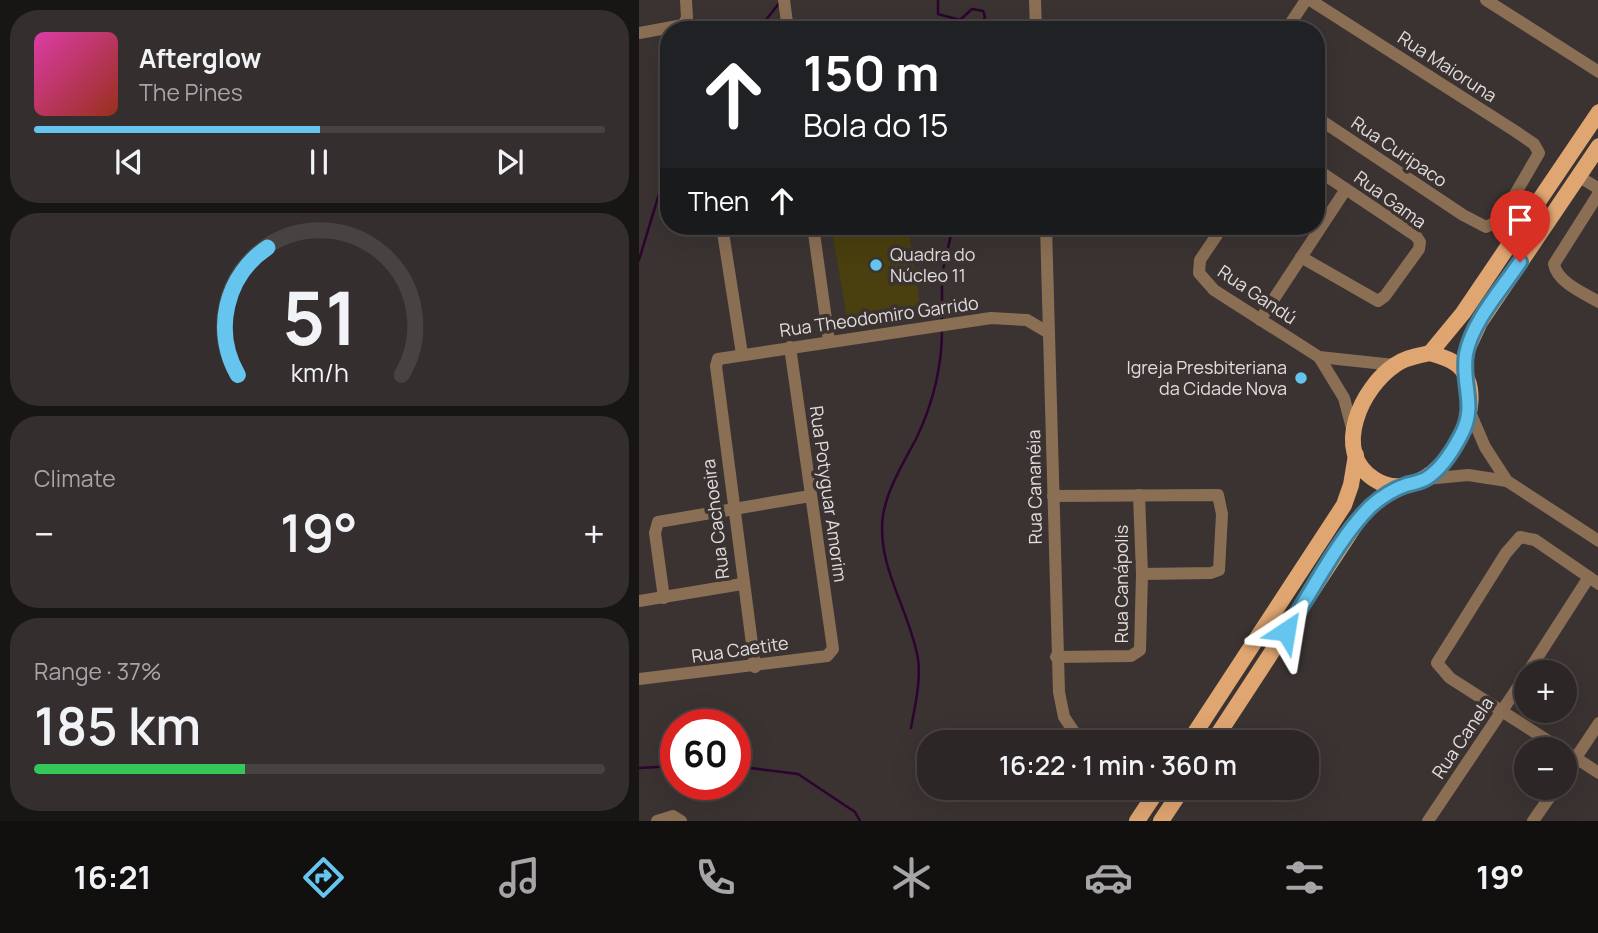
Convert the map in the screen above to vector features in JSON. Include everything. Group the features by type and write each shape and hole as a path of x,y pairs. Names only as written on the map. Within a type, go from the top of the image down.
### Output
{"main road":[{"path":"1430,354 1463,313 1598,112"},
{"path":"1221,730 1359,519 1379,499 1403,486 1426,479 1445,462 1462,435 1470,412 1469,390 1464,372 1467,350 1480,322 1598,146"},
{"path":"1197,730 1344,505 1351,485 1356,455 1353,433 1357,411 1369,391 1394,365 1409,358 1430,354 1445,358 1464,372"},
{"path":"1356,455 1373,478 1403,486"},
{"path":"1137,821 1146,800"},
{"path":"1161,821 1175,800"}],"street":[{"path":"686,0 686,21"},
{"path":"784,0 787,21"},
{"path":"1035,0 1036,21"},
{"path":"1293,21 1308,0"},
{"name":"Rua Maioruna","path":"1308,0 1534,144 1539,153 1505,211"},
{"path":"1486,0 1598,72"},
{"path":"639,33 660,31"},
{"name":"Rua Curipaco","path":"1325,123 1463,215 1486,226 1496,223 1505,211"},
{"name":"Rua Gama","path":"1301,257 1356,292 1370,299 1382,300 1419,249 1420,242 1416,236 1325,175"},
{"path":"1578,176 1598,191 1556,258 1554,268 1563,279 1598,302"},
{"path":"1325,221 1346,189"},
{"path":"1505,211 1525,222"},
{"path":"723,235 742,354"},
{"path":"814,235 829,341"},
{"name":"Rua Cananéia","path":"1046,235 1056,657 1064,717 1073,730"},
{"name":"Rua Gandú","path":"1217,235 1199,266 1198,274 1204,281 1319,357 1394,365"},
{"path":"1260,320 1316,235"},
{"name":"Rua Theodomiro Garrido","path":"716,366 722,357 991,318 1027,320 1049,333"},
{"name":"Rua Potyguar Amorim","path":"789,347 834,645"},
{"name":"Rua Gandú","path":"1319,357 1344,398 1353,433"},
{"name":"Rua Cachoeira","path":"716,366 732,507 755,667"},
{"path":"1470,412 1485,447 1507,481 1598,541"},
{"path":"1426,479 1468,475 1507,481"},
{"name":"Rua Canápolis","path":"1056,657 1135,655 1141,647 1139,495"},
{"path":"1053,496 1218,495 1221,506 1221,566 1211,573 1142,574"},
{"path":"664,598 655,533 658,522 732,507 810,496"},
{"path":"1543,737 1450,678 1437,666 1506,553 1524,536 1535,540 1594,581"},
{"name":"Rua Canela","path":"1536,660 1594,581"},
{"path":"639,601 742,584"},
{"name":"Rua Caetite","path":"642,680 827,656 834,645"},
{"name":"Rua Canela","path":"1428,821 1514,694"},
{"path":"1577,743 1598,723"},
{"path":"1577,759 1598,773"},
{"path":"1533,821 1547,800"},
{"path":"657,821 673,816 681,821"}],"shaded area":[{"name":"Quadra do Núcleo 11","path":"833,235 909,235 920,305 847,318"}],"waterway":[{"path":"938,0 938,14 960,20 972,9 983,11 983,21"},
{"path":"765,21 780,2"},
{"path":"639,260 660,191"},
{"path":"942,323 942,274 951,235"},
{"path":"911,728 918,685 918,659 884,553 883,515 893,485 928,411 938,371 942,329"},
{"path":"639,768 660,767"},
{"path":"751,768 798,774 855,812 860,821"}],"place":[{"name":"Quadra do Núcleo 11","path":"876,265"},
{"name":"Igreja Presbiteriana da Cidade Nova","path":"1301,378"}],"route":[{"path":"1286,631 1359,519 1379,499 1403,486 1426,479 1445,462 1462,435 1470,412 1469,390 1464,372 1467,350 1480,322 1520,262"}]}
